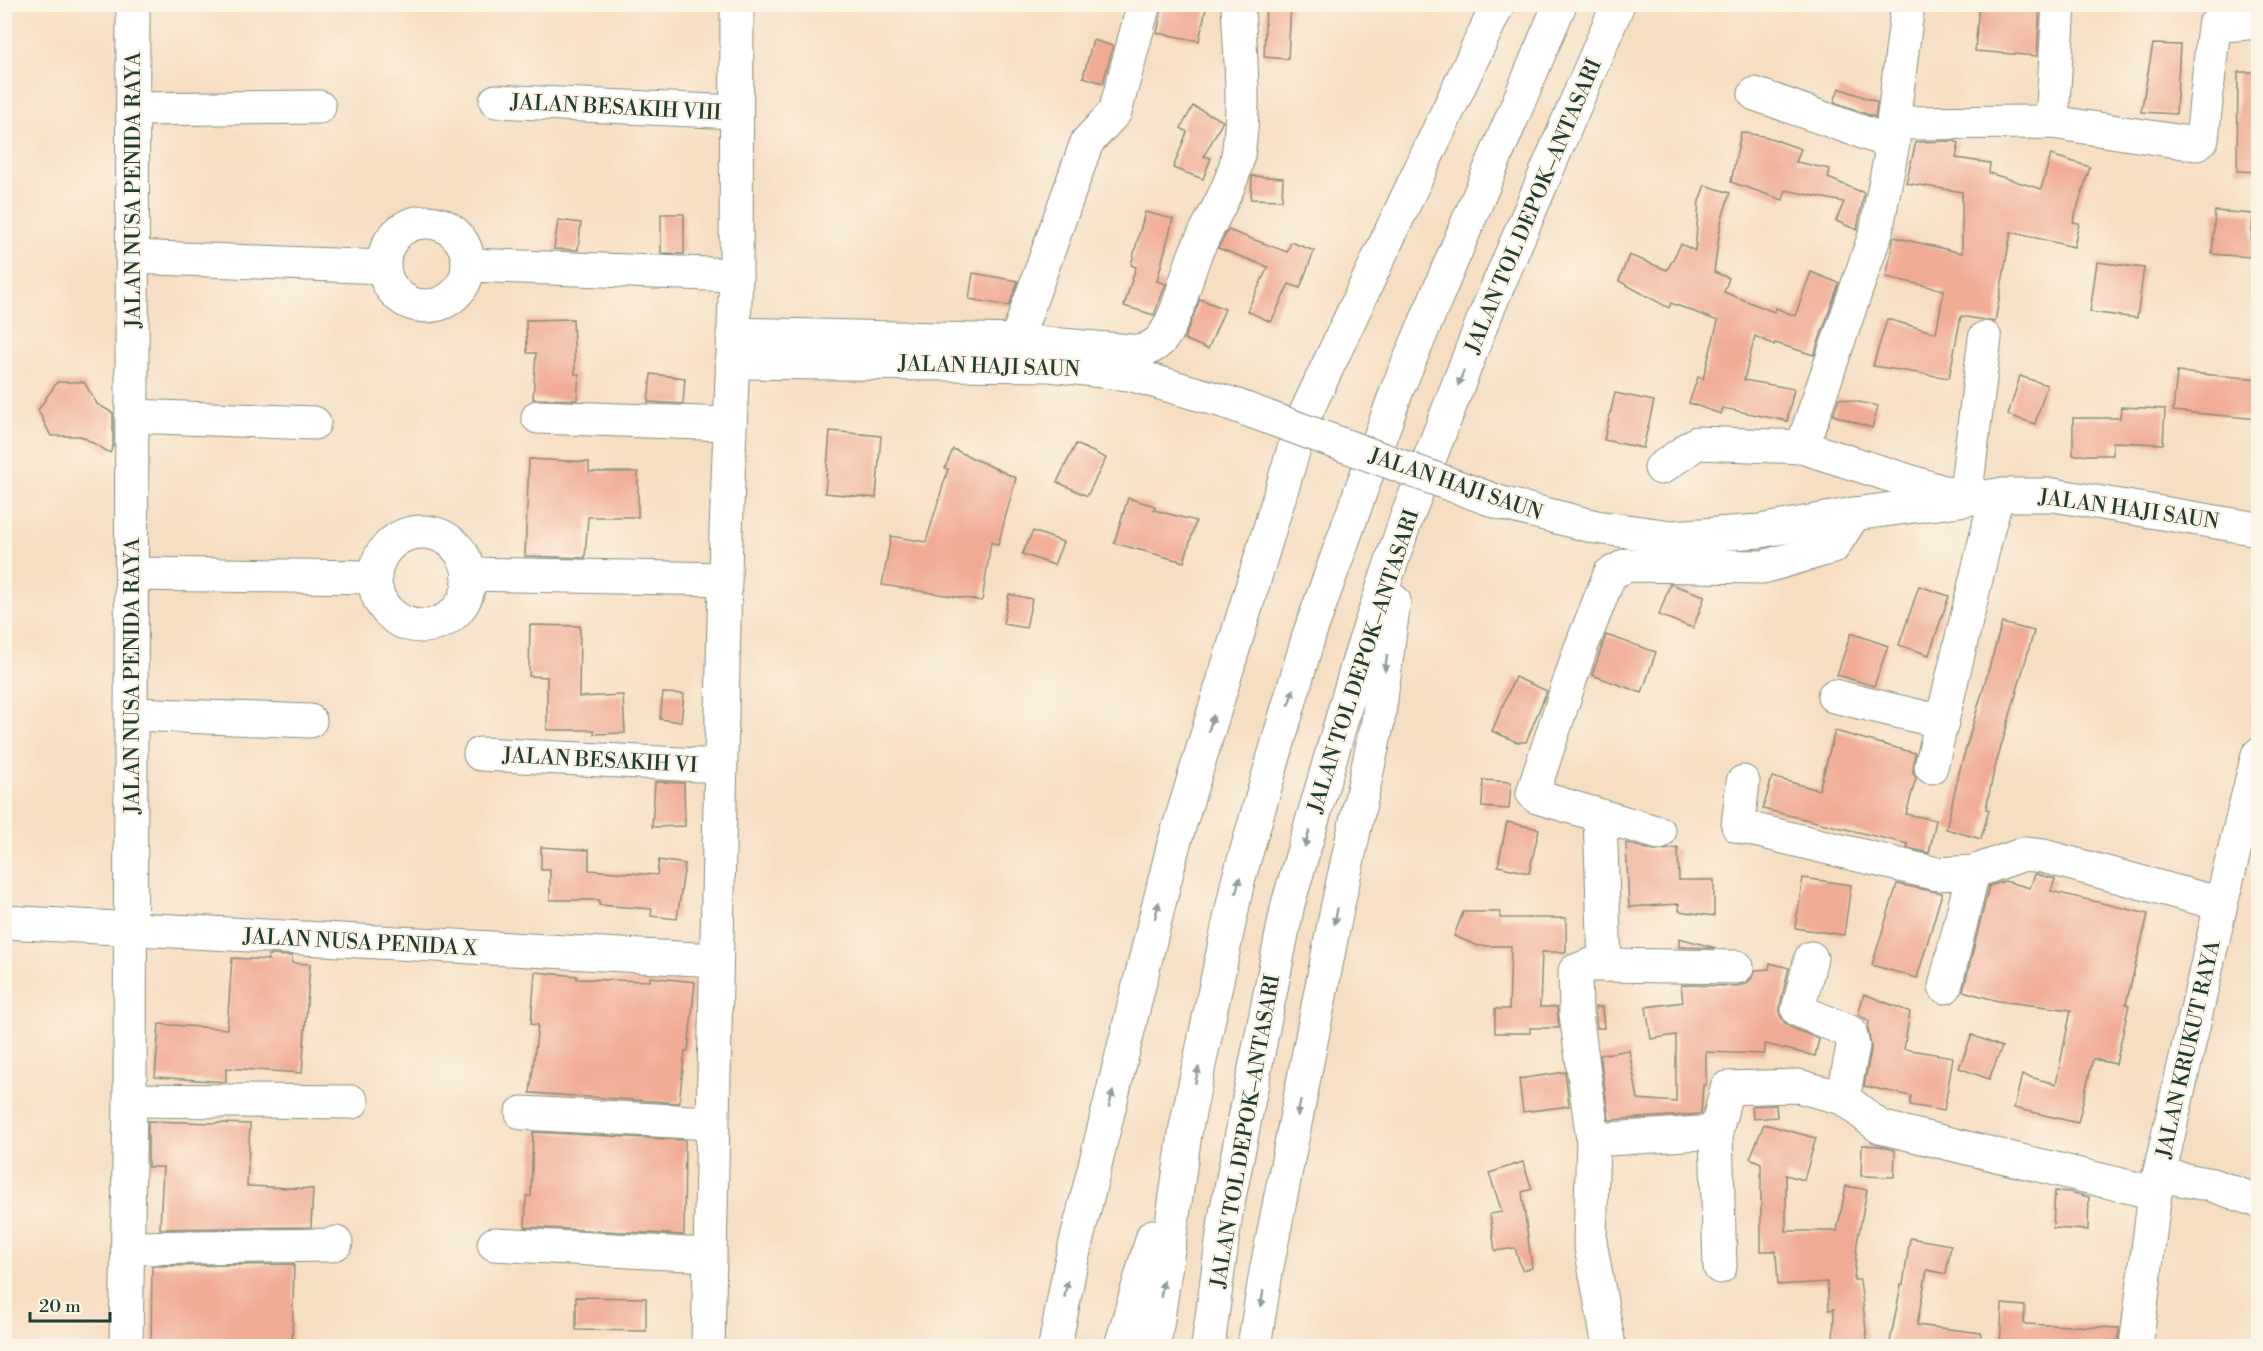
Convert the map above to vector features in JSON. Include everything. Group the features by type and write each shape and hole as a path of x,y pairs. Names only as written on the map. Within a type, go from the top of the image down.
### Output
{"main road":[{"name":"JALAN NUSA PENIDA RAYA","path":"126,1347 129,1248 131,929 133,4"},
{"path":"708,1347 720,766 729,424 736,275 737,4"},
{"path":"1016,341 1087,142 1115,112 1144,4"},
{"path":"732,348 1016,341 1141,352 1153,347 1163,337 1174,314 1196,253 1232,176 1238,156 1241,114 1238,4"},
{"path":"1054,1347 1070,1267 1173,847 1303,419 1498,4"},
{"path":"1154,1347 1186,1126 1238,881 1309,635 1396,390 1560,4"},
{"name":"JALAN TOL DEPOK–ANTASARI","path":"1208,1347 1226,1213 1288,904 1361,653 1405,522 1482,323 1618,4"},
{"path":"1802,447 1876,232 1893,133 1908,4"},
{"path":"2052,122 2060,4"},
{"path":"1755,94 1893,133 2052,122 2196,144 2200,142 2212,30 2219,25 2259,22"},
{"name":"JALAN BESAKIH VIII","path":"496,101 736,112"},
{"path":"133,109 319,107"},
{"path":"432,222 446,227 458,237 465,250 468,265 460,289 439,303 427,305 408,301 393,290 384,267 385,252 392,238 403,228 417,223 432,222"},
{"path":"133,257 384,267"},
{"path":"468,265 736,275"},
{"path":"1661,468 1697,443 1802,447 1965,499 1985,338"},
{"name":"JALAN HAJI SAUN","path":"732,348 1050,365 1129,374 1229,403 1501,503 1596,527 1672,537 1760,531 1854,514 1998,495 2054,495 2259,529"},
{"path":"132,416 314,423"},
{"path":"538,417 729,424"},
{"path":"1931,767 1998,495"},
{"path":"1659,833 1536,797 1533,793 1580,650 1610,574 1627,565 1763,567 1833,547 1854,514"},
{"path":"1254,1347 1266,1272 1337,909 1378,721 1405,522"},
{"path":"420,532 434,533 447,539 458,548 469,574 468,591 460,606 448,618 432,625 415,625 399,620 385,609 377,594 374,577 377,563 394,541 406,534 420,532"},
{"path":"132,574 374,577"},
{"path":"469,574 725,579"},
{"path":"1834,696 1942,722"},
{"path":"132,714 310,721"},
{"name":"JALAN BESAKIH VI","path":"480,754 720,766"},
{"name":"JALAN KRUKUT RAYA","path":"2136,1347 2157,1184 2221,904 2247,854 2259,755"},
{"path":"1743,782 1738,826 1937,874 1973,872 2024,854 2043,856 2221,904"},
{"path":"1600,816 1605,965"},
{"path":"1945,987 1973,872"},
{"name":"JALAN NUSA PENIDA X","path":"4,922 716,960"},
{"path":"1811,958 1798,1010 1850,1032 1853,1046 1843,1098"},
{"path":"1609,1347 1590,1242 1593,1140 1576,1014 1575,971 1591,965 1737,967"},
{"path":"1720,1267 1716,1132 1727,1088 1798,1086 1843,1098 1880,1127 2157,1184 2212,1185 2259,1175"},
{"path":"130,1100 352,1102"},
{"path":"522,1113 711,1124"},
{"path":"1121,1347 1186,1126"},
{"path":"1593,1140 1716,1132"},
{"path":"2212,1185 2259,1201"},
{"path":"129,1248 336,1243"},
{"path":"494,1244 709,1256"}],"building":[{"path":"1163,4 1207,4 1199,41 1157,33"},
{"path":"1266,4 1291,4 1288,59 1264,57"},
{"path":"1979,4 2040,4 2037,56 1975,51"},
{"path":"1093,40 1113,46 1103,83 1083,77"},
{"path":"2153,44 2180,45 2176,114 2141,112"},
{"path":"2238,72 2259,72 2259,172 2237,171"},
{"path":"1839,88 1877,102 1875,117 1834,102"},
{"path":"1193,106 1223,121 1204,156 1211,158 1203,179 1173,168 1187,132 1181,128"},
{"path":"1741,132 1767,137 1801,149 1796,162 1830,169 1828,178 1864,193 1857,230 1836,221 1844,202 1786,190 1783,200 1731,182"},
{"path":"1954,141 1959,143 1956,158 1990,163 1989,173 2041,189 2051,155 2090,167 2073,222 2079,223 2074,247 2011,232 1995,322 1961,316 1949,378 1873,366 1887,319 1936,333 1944,290 1886,277 1894,237 1962,253 1962,192 1906,183 1916,142"},
{"path":"1252,176 1283,178 1282,200 1251,199"},
{"path":"1705,185 1730,193 1721,222 1714,272 1729,278 1724,292 1774,312 1776,308 1795,316 1811,272 1839,283 1814,355 1775,343 1774,345 1755,336 1744,380 1794,389 1787,421 1723,408 1721,414 1689,403 1698,377 1703,379 1718,321 1671,303 1669,308 1619,281 1629,255 1667,270 1681,244 1695,251 1699,201"},
{"path":"2215,211 2253,214 2250,257 2212,254"},
{"path":"1145,212 1173,219 1157,281 1166,284 1154,315 1124,306 1136,267 1131,265"},
{"path":"661,214 684,214 684,254 661,253"},
{"path":"558,220 581,223 578,250 554,249"},
{"path":"1228,230 1287,252 1291,242 1314,251 1300,288 1289,284 1271,322 1247,311 1268,267 1218,248"},
{"path":"2097,262 2144,268 2137,318 2090,312"},
{"path":"973,273 1018,281 1009,306 969,299"},
{"path":"1200,299 1225,309 1208,349 1184,339"},
{"path":"573,319 575,374 579,374 577,400 533,399 536,353 527,353 526,320"},
{"path":"2177,372 2259,379 2259,419 2173,411"},
{"path":"651,374 685,378 683,404 648,402"},
{"path":"2020,376 2047,385 2035,424 2008,415"},
{"path":"57,382 84,382 97,404 113,413 113,446 110,453 81,436 51,436 38,410"},
{"path":"1615,393 1654,401 1643,448 1604,440"},
{"path":"1839,398 1878,406 1872,428 1833,415"},
{"path":"2121,407 2165,409 2163,444 2113,442 2113,455 2073,455 2073,418 2120,418"},
{"path":"830,431 881,436 876,498 825,493"},
{"path":"1076,444 1106,458 1087,496 1057,482"},
{"path":"953,449 1016,478 998,545 991,542 982,601 882,585 891,536 926,542 948,469 945,468"},
{"path":"529,459 589,462 589,472 638,472 638,517 588,517 585,558 525,556"},
{"path":"1128,498 1155,506 1154,510 1196,521 1184,562 1114,543"},
{"path":"1033,531 1063,542 1054,565 1022,554"},
{"path":"1670,584 1705,596 1693,628 1659,615"},
{"path":"1919,586 1949,596 1929,655 1899,645"},
{"path":"1009,594 1032,599 1026,628 1003,624"},
{"path":"2002,623 2034,631 1993,775 1986,809 1989,810 1981,839 1946,829 1960,769"},
{"path":"530,625 580,626 579,697 623,695 625,733 594,734 594,730 547,730 547,677 529,676"},
{"path":"1851,633 1888,646 1874,686 1837,675"},
{"path":"1606,635 1656,652 1642,693 1592,675"},
{"path":"1515,677 1547,691 1526,742 1517,742 1492,731"},
{"path":"663,693 684,694 681,722 660,719"},
{"path":"1835,731 1915,753 1913,772 1916,778 1906,814 1936,820 1929,853 1907,848 1908,844 1763,809 1772,777 1819,790"},
{"path":"1483,780 1511,782 1509,809 1482,807"},
{"path":"655,782 684,783 685,826 652,827"},
{"path":"1507,822 1539,829 1529,873 1498,866"},
{"path":"1626,843 1654,851 1678,848 1679,880 1714,880 1714,916 1679,911 1679,904 1629,907"},
{"path":"541,847 589,850 589,870 657,875 659,860 685,864 677,919 651,916 652,909 599,905 599,900 550,900 550,870 541,870"},
{"path":"2035,874 2055,879 2051,891 2148,914 2126,1004 2129,1005 2116,1064 2093,1059 2078,1123 2014,1108 2022,1075 2056,1084 2071,1010 1998,1001 1963,991 1989,886 2005,881 2030,888"},
{"path":"1803,878 1851,885 1844,935 1795,928"},
{"path":"1897,884 1942,893 1917,978 1872,965"},
{"path":"1463,912 1500,912 1500,918 1566,918 1566,952 1542,952 1540,1007 1557,1007 1559,1028 1530,1028 1530,1033 1495,1033 1495,1009 1509,1009 1511,946 1478,946 1454,936"},
{"path":"1679,938 1716,948 1679,947"},
{"path":"268,955 292,956 292,963 310,964 302,1073 226,1068 226,1082 155,1077 159,1024 227,1029 232,958 268,960"},
{"path":"1770,963 1789,968 1780,1005 1780,1015 1790,1027 1819,1039 1815,1056 1765,1044 1765,1054 1706,1052 1706,1085 1703,1085 1701,1114 1609,1120 1600,1055 1629,1050 1638,1099 1676,1102 1676,1035 1651,1039 1646,1007 1683,1002 1681,985 1737,986 1746,984 1753,977 1755,970 1769,969"},
{"path":"535,972 577,976 577,979 650,981 650,977 695,982 688,1051 685,1051 679,1103 530,1093 538,1025 531,1024"},
{"path":"1864,994 1910,1012 1904,1049 1953,1057 1944,1111 1910,1105 1911,1096 1864,1086 1871,1049 1869,1021 1858,1015"},
{"path":"1595,1007 1602,1007 1604,1028 1597,1028"},
{"path":"1972,1035 2002,1047 1989,1079 1959,1068"},
{"path":"1565,1072 1569,1106 1523,1112 1519,1079"},
{"path":"1776,1105 1777,1117 1753,1119 1752,1106"},
{"path":"148,1121 250,1124 247,1186 313,1189 311,1227 160,1229 163,1167 148,1167"},
{"path":"1764,1124 1816,1138 1804,1180 1786,1175 1786,1231 1837,1231 1846,1186 1867,1190 1857,1243 1854,1280 1860,1280 1868,1347 1833,1347 1834,1309 1829,1310 1827,1282 1778,1285 1776,1251 1761,1251 1761,1163 1750,1158"},
{"path":"533,1132 685,1140 684,1235 525,1227 526,1196 531,1196"},
{"path":"1862,1145 1895,1150 1894,1177 1861,1176"},
{"path":"1523,1162 1532,1189 1522,1192 1532,1268 1522,1270 1515,1248 1495,1251 1490,1214 1502,1212 1489,1173"},
{"path":"2055,1191 2089,1197 2088,1230 2053,1228"},
{"path":"1910,1238 1951,1245 1946,1274 1927,1270 1917,1325 1981,1333 1980,1347 1889,1347 1901,1285 1903,1285"},
{"path":"294,1264 292,1347 151,1347 152,1266"},
{"path":"576,1297 646,1298 646,1331 576,1330"},
{"path":"2002,1304 2025,1306 2024,1324 2119,1328 2118,1347 2000,1347"}]}
